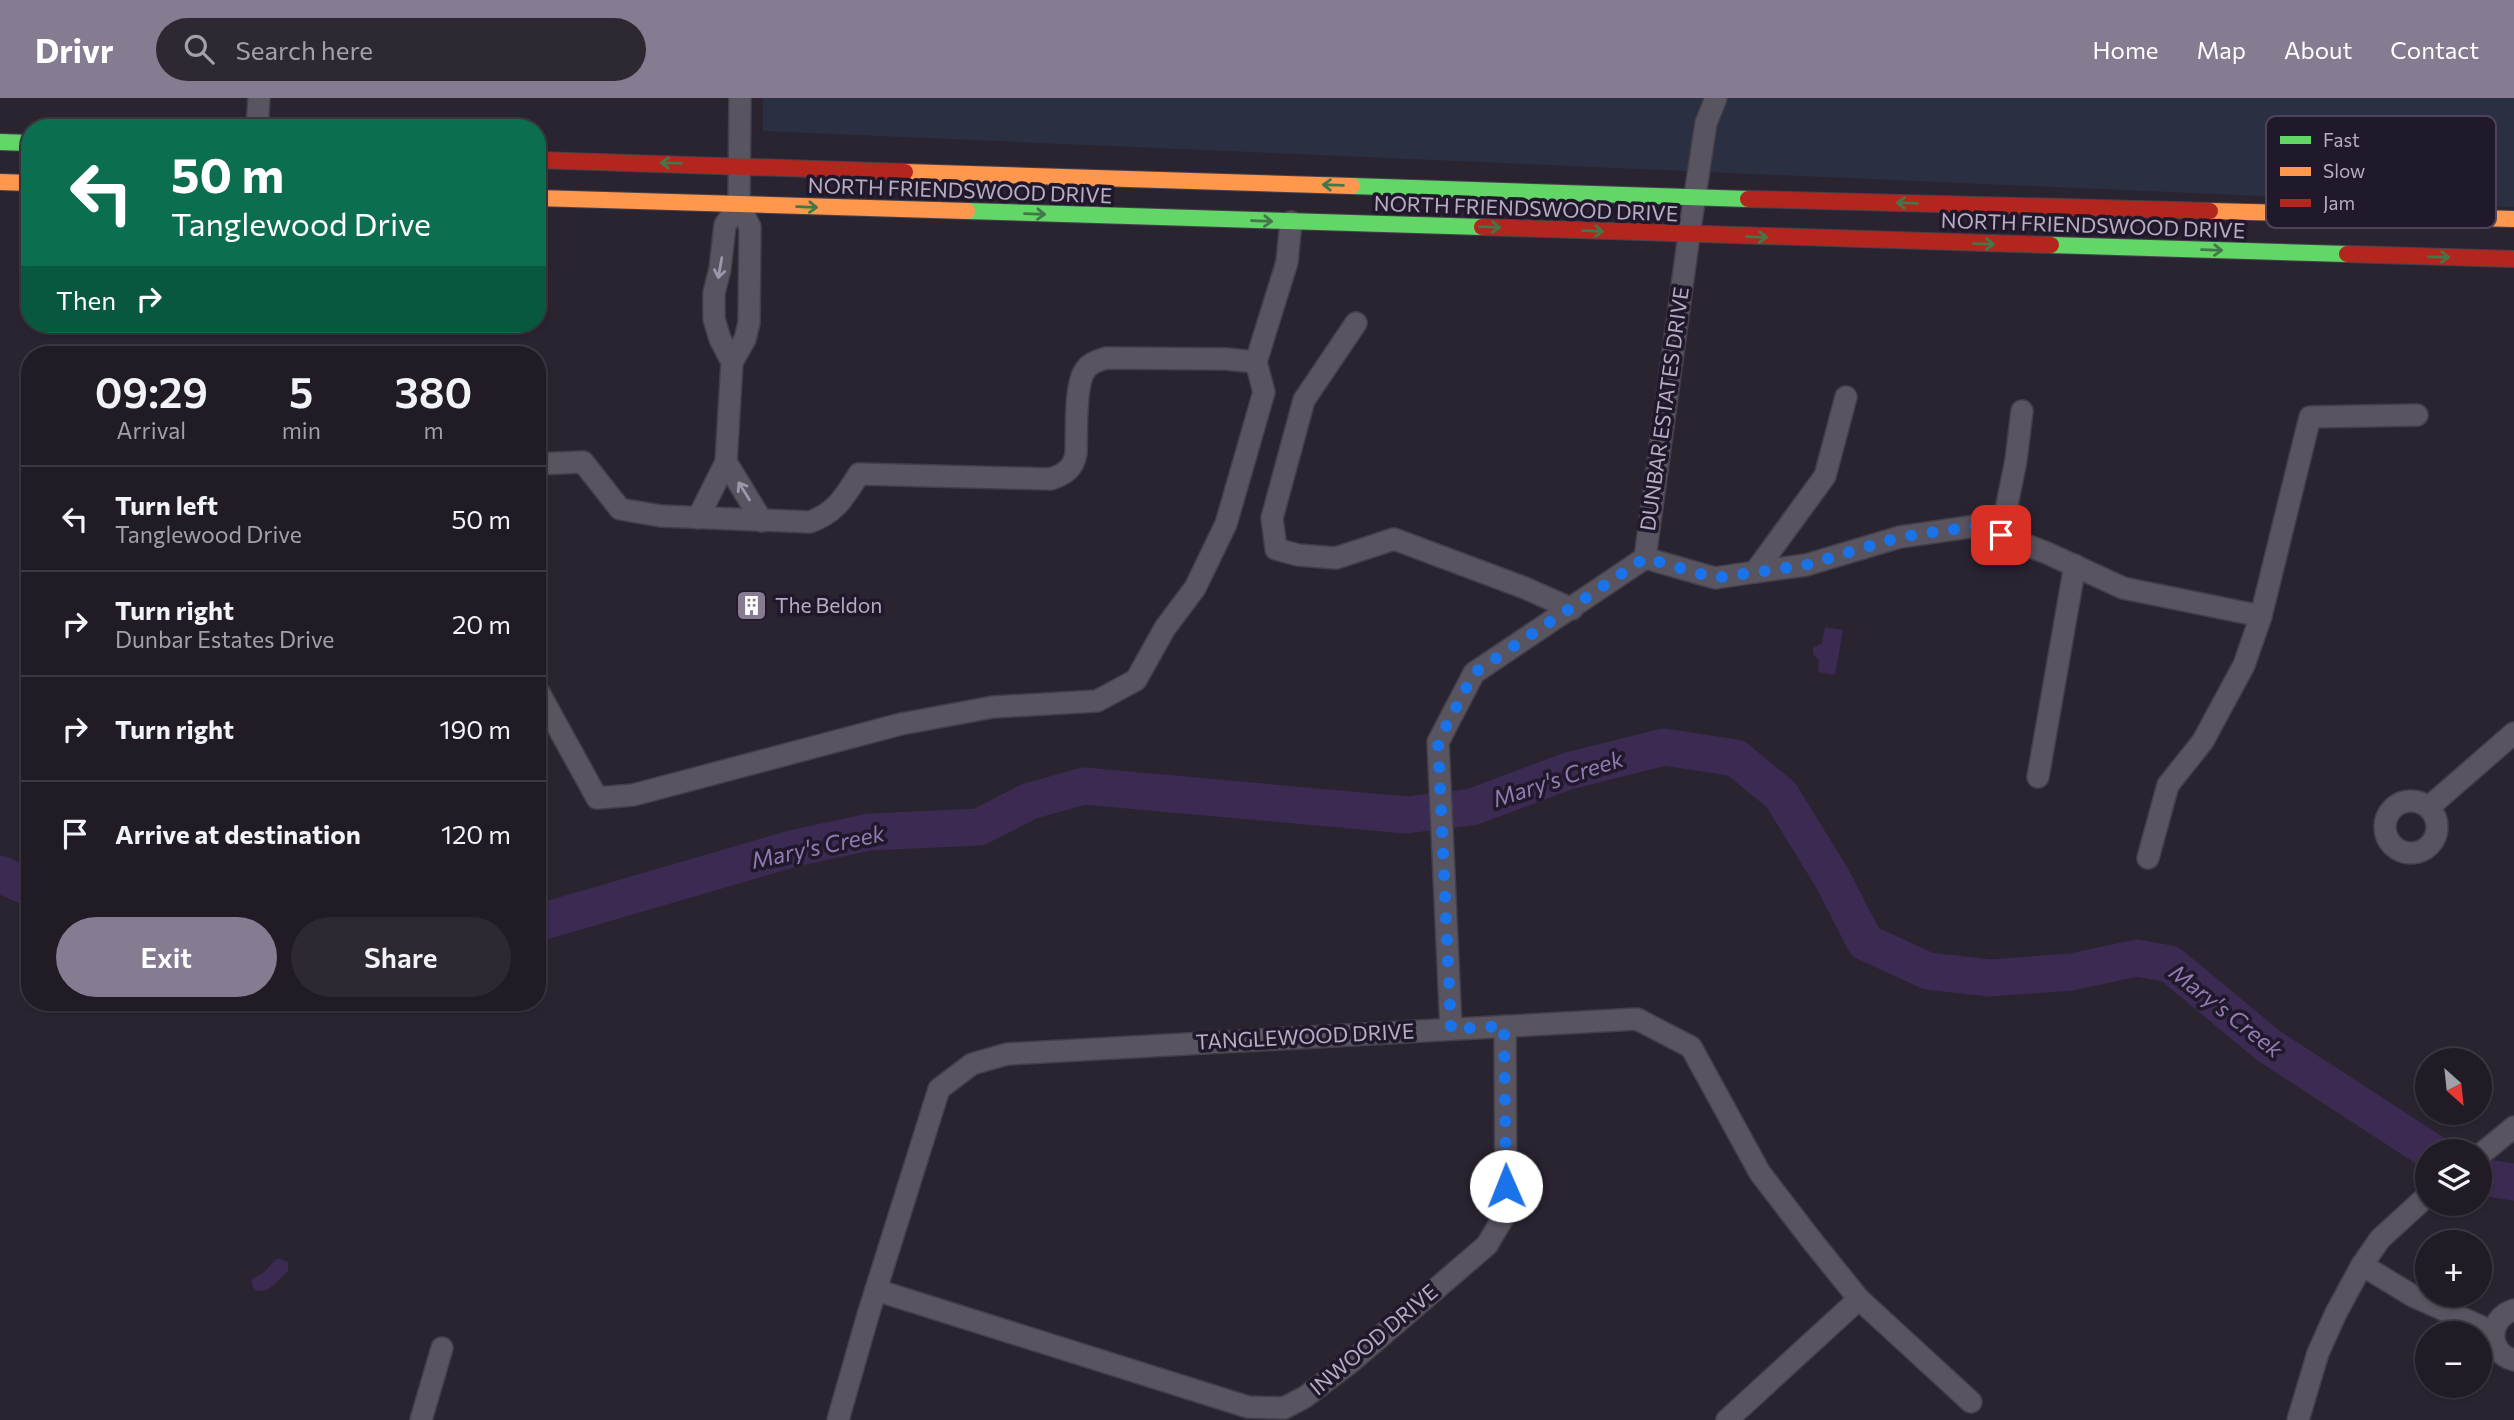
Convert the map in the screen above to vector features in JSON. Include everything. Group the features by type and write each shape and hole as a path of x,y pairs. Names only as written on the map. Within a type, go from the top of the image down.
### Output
{"main road":[{"path":"0,142 21,143"},
{"name":"NORTH FRIENDSWOOD DRIVE","path":"546,160 2266,212"},
{"path":"0,182 21,183"},
{"name":"NORTH FRIENDSWOOD DRIVE","path":"546,198 2514,259"},
{"name":"NORTH FRIENDSWOOD DRIVE","path":"2496,218 2514,219"}],"street":[{"path":"258,119 259,98"},
{"path":"698,518 726,462 732,362 745,339 749,323 750,227 739,205 740,98"},
{"name":"DUNBAR ESTATES DRIVE","path":"1451,1029 1438,742 1474,673 1645,558 1706,123 1716,98"},
{"path":"732,362 720,339 714,319 714,293 725,225 739,205"},
{"path":"546,705 597,798 633,795 901,724 993,707 1097,701 1136,680 1165,628 1195,588 1226,524 1264,392 1256,362 1287,262 1291,222"},
{"path":"1356,323 1304,400 1272,518 1276,549 1298,555 1336,558 1394,539 1525,588 1572,609"},
{"path":"546,464 583,462 620,509 661,516 810,523 828,515 841,502 859,474 1051,480 1065,474 1074,463 1079,382 1084,370 1093,362 1106,358 1226,359 1256,362"},
{"path":"1755,572 1825,476 1846,397"},
{"path":"2001,535 2022,411"},
{"path":"2148,858 2168,785 2203,741 2244,665 2261,616 2309,416 2417,415"},
{"path":"726,462 762,521"},
{"path":"1645,558 1715,578 1806,565 1913,535 1976,526 2075,565 2123,588 2261,616"},
{"path":"2038,777 2075,565"},
{"path":"2429,807 2514,733"},
{"name":"TANGLEWOOD DRIVE","path":"838,1420 939,1088 972,1064 1007,1054 1637,1019 1691,1046 1760,1173 1859,1298 1971,1402"},
{"name":"INWOOD DRIVE","path":"876,1290 1248,1407 1284,1408 1305,1397 1351,1362 1487,1245 1506,1213 1504,1026"},
{"path":"2492,1145 2514,1127"},
{"path":"2298,1420 2318,1353 2362,1265 2380,1239 2415,1207"},
{"path":"2362,1265 2413,1296 2493,1332"},
{"path":"1727,1420 1859,1298"},
{"path":"2514,1310 2501,1317 2493,1332 2496,1348 2501,1354 2514,1360"},
{"path":"421,1420 442,1349"}],"shaded area":[{"path":"763,98 2514,98 2514,207 2496,206 2496,116 2266,116 2266,196 763,131"},
{"path":"1825,627 1843,630 1835,675 1818,672 1819,660 1813,654 1813,648 1822,643"},
{"path":"276,1259 288,1262 288,1271 270,1287 257,1291 252,1286 252,1279 263,1273"}],"waterway":[{"name":"Mary's Creek","path":"546,920 795,848 869,832 979,827 1030,801 1084,786 1406,815 1472,807 1568,771 1664,747 1736,758 1781,795 1832,878 1865,942 1928,971 1990,978 2071,972 2137,958 2170,964 2269,1046 2415,1141"},
{"name":"Mary's Creek","path":"0,874 21,884"},
{"name":"Mary's Creek","path":"2492,1179 2514,1182"}],"traffic: fast":[{"path":"0,142 21,143"},
{"path":"1352,186 1748,199"},
{"path":"967,211 1482,227"},
{"path":"2051,245 2347,254"}],"traffic: slow":[{"path":"905,172 1352,186"},
{"path":"0,182 21,183"},
{"path":"546,198 967,211"},
{"path":"2210,211 2266,212"},
{"path":"2496,219 2514,219"}],"traffic: jam":[{"path":"546,160 905,172"},
{"path":"1748,199 2210,211"},
{"path":"1482,227 2051,245"},
{"path":"2347,254 2514,259"}],"place":[{"name":"The Beldon","path":"752,606"}],"route":[{"path":"1506,1186 1504,1026 1451,1029 1438,742 1474,673 1645,558 1715,578 1806,565 1900,537 1976,526 2001,535"}]}
